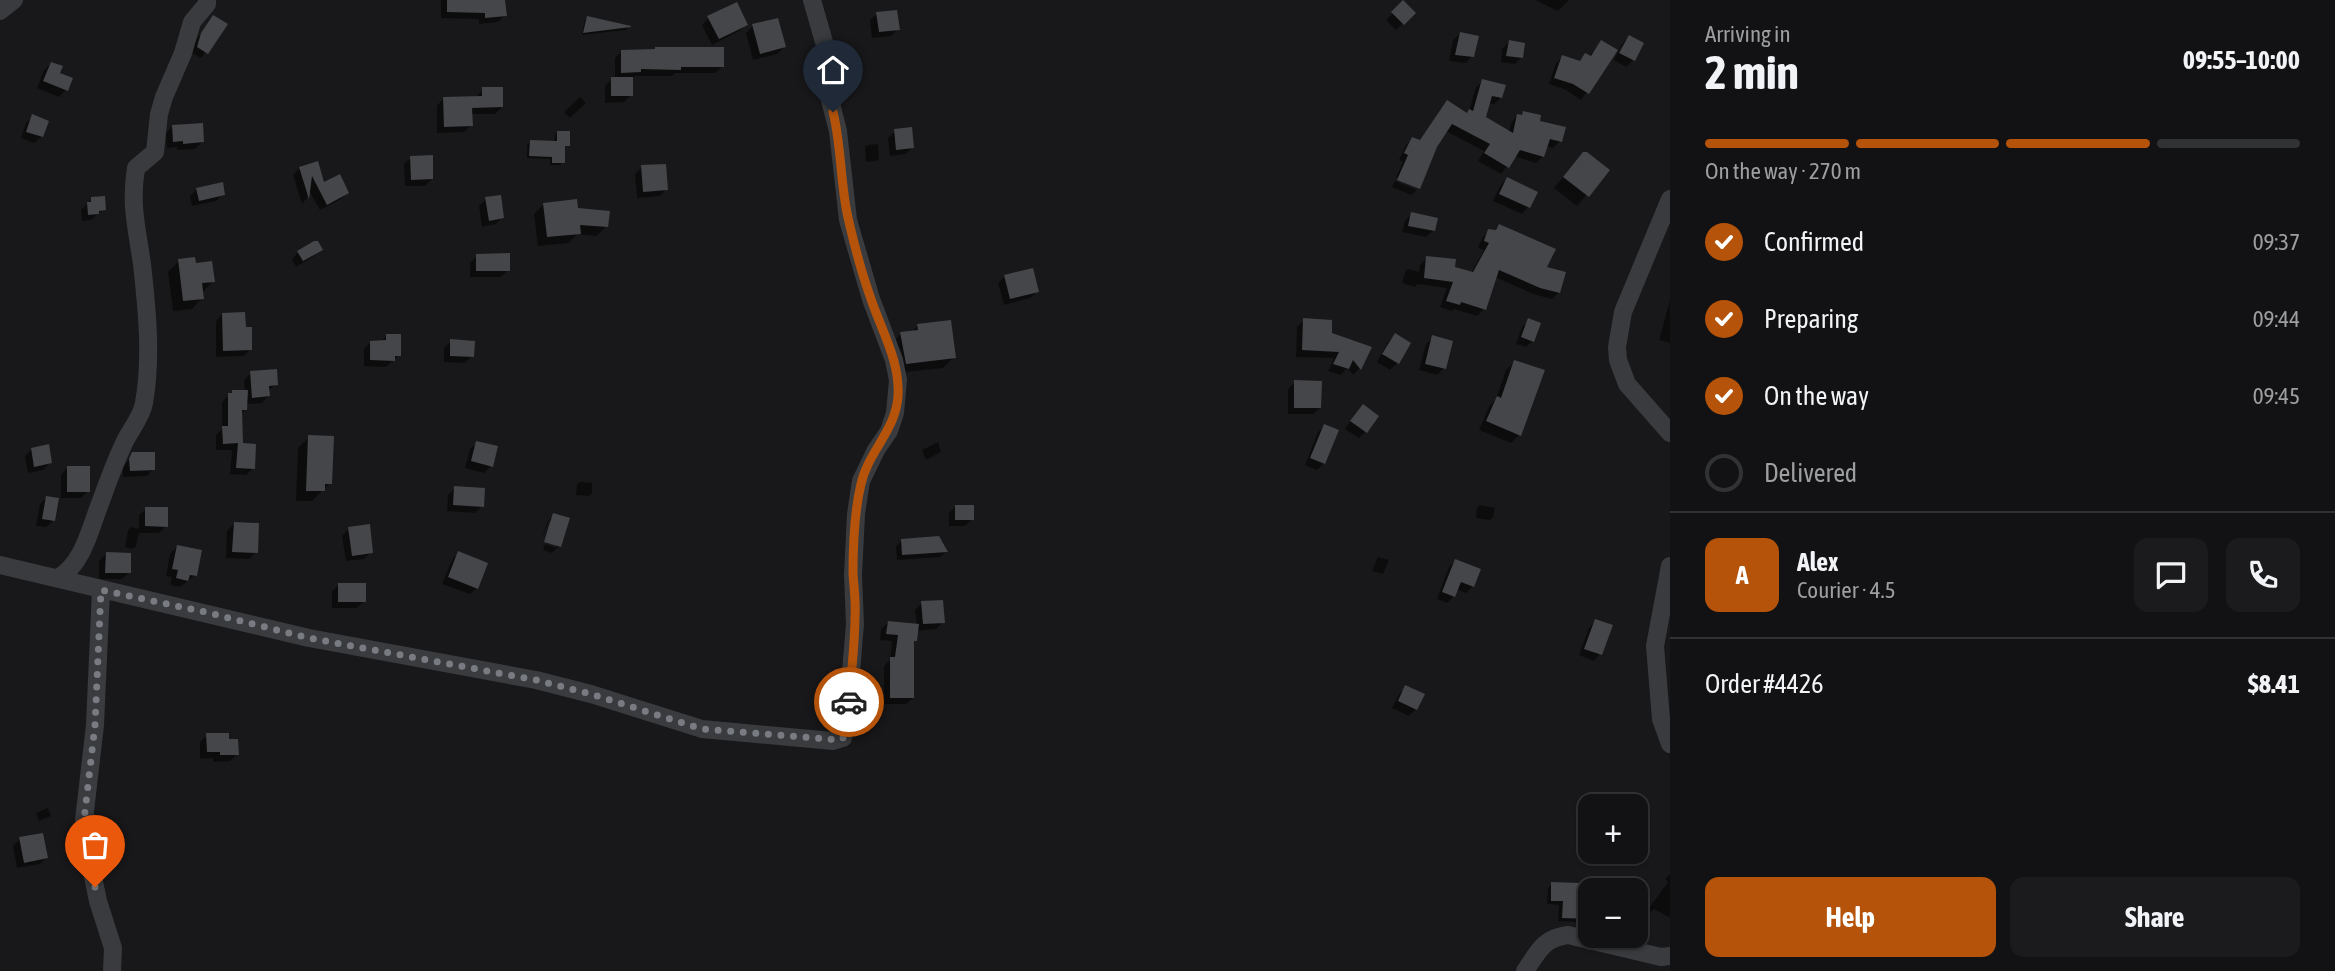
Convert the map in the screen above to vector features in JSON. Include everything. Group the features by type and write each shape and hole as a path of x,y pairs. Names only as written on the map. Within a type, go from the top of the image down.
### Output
{"street":[{"path":"0,11 14,0"},
{"path":"58,578 68,572 79,556 112,471 144,407 147,331 144,279 133,211 136,168 155,152 163,97 183,53 192,22 199,10 207,4 207,0"},
{"path":"0,565 309,638 536,680 591,694 702,729 833,741 843,738 855,624 853,566 861,481 889,430 898,398 898,380 894,360 871,299 848,220 838,131 828,92 826,49 811,0"},
{"path":"1670,199 1623,312 1617,347 1618,360 1628,384 1670,433"},
{"path":"1669,574 1655,646 1661,719 1670,744"},
{"path":"101,590 95,725 84,820 98,901 113,948 116,969"},
{"path":"1525,971 1543,945 1554,937 1568,935 1661,957 1670,956"}],"building":[{"path":"447,0 505,0 507,16 485,18 485,13 447,12"},
{"path":"1403,0 1416,13 1404,25 1391,12"},
{"path":"737,2 748,25 719,39 707,16"},
{"path":"897,10 900,30 879,32 876,12"},
{"path":"213,15 228,24 208,54 197,47 201,33"},
{"path":"587,16 631,26 631,27 583,33"},
{"path":"778,18 786,47 760,54 752,24"},
{"path":"1460,32 1479,36 1474,57 1455,55"},
{"path":"1629,35 1644,43 1635,61 1619,53"},
{"path":"1509,40 1525,43 1523,58 1506,56"},
{"path":"1601,40 1618,50 1589,94 1573,84 1554,78 1562,55 1580,61 1585,53 1591,56"},
{"path":"724,47 724,67 641,69 641,72 621,73 621,50"},
{"path":"51,62 63,66 60,73 73,78 68,91 43,81"},
{"path":"611,77 633,77 633,96 611,96"},
{"path":"1482,79 1506,85 1502,98 1492,96 1486,117 1513,133 1517,114 1522,115 1523,111 1541,115 1540,121 1566,127 1562,142 1550,139 1544,157 1520,150 1509,168 1484,153 1490,144 1452,124 1437,147 1420,189 1397,180 1408,155 1404,153 1412,137 1420,140 1447,100 1467,113 1469,109 1473,111"},
{"path":"482,87 503,87 503,107 472,108 473,126 444,127 443,97 482,96"},
{"path":"32,114 49,121 43,137 26,132"},
{"path":"203,123 204,142 173,142 172,125"},
{"path":"912,127 914,148 896,150 894,129"},
{"path":"557,131 570,131 570,146 565,146 565,163 552,163 552,157 529,156 530,140 557,141"},
{"path":"1583,152 1587,152 1610,170 1589,197 1563,177"},
{"path":"433,155 433,179 411,180 410,156"},
{"path":"318,161 324,182 340,174 349,193 327,205 312,176 309,199 299,167"},
{"path":"666,164 668,190 643,192 641,165"},
{"path":"1507,177 1538,192 1530,208 1499,194"},
{"path":"223,182 225,195 199,201 196,188"},
{"path":"501,195 504,218 489,221 485,197"},
{"path":"105,196 106,210 88,215 87,202 91,202 91,197"},
{"path":"577,199 578,208 610,211 608,227 580,225 581,234 547,237 543,203"},
{"path":"1411,212 1438,218 1435,231 1408,226"},
{"path":"1499,224 1556,249 1547,267 1566,272 1560,293 1540,288 1499,270 1486,310 1461,302 1460,305 1446,301 1453,282 1424,278 1426,256 1456,259 1455,267 1473,272 1489,243 1484,241 1488,229 1496,230"},
{"path":"318,241 323,250 303,261 297,251"},
{"path":"510,253 510,271 476,271 476,254"},
{"path":"195,257 196,263 212,261 215,282 202,283 204,299 183,301 178,259"},
{"path":"1033,268 1039,292 1010,299 1004,275"},
{"path":"245,312 246,327 252,327 252,350 223,351 222,313"},
{"path":"1303,318 1332,320 1332,333 1372,347 1361,370 1353,360 1349,369 1333,364 1339,352 1302,350"},
{"path":"1528,318 1541,323 1534,342 1521,337"},
{"path":"951,320 956,358 906,364 900,332 918,330 917,324"},
{"path":"1395,333 1411,343 1399,364 1382,354"},
{"path":"386,334 401,334 401,356 395,356 395,361 370,360 370,341 386,340"},
{"path":"1432,335 1453,341 1446,369 1425,364"},
{"path":"450,339 475,341 474,357 450,356"},
{"path":"1514,360 1545,370 1521,436 1486,421 1497,396 1501,398"},
{"path":"277,369 278,385 269,386 270,396 252,398 250,371"},
{"path":"1294,380 1322,381 1321,408 1294,408"},
{"path":"232,390 248,390 247,410 242,410 243,443 256,444 255,469 236,468 238,443 223,444 222,426 228,426 228,393 232,393"},
{"path":"1363,404 1379,416 1367,433 1350,421"},
{"path":"1324,424 1339,430 1325,464 1310,458"},
{"path":"308,435 334,436 332,484 325,484 325,491 306,491"},
{"path":"476,441 498,446 493,467 471,461"},
{"path":"49,444 52,463 34,467 31,448"},
{"path":"132,452 155,452 155,470 130,471 129,459"},
{"path":"67,466 90,466 90,492 67,492"},
{"path":"454,486 485,488 484,507 453,505"},
{"path":"46,496 59,498 55,521 42,519"},
{"path":"955,505 974,505 974,520 955,520"},
{"path":"145,507 168,507 168,527 145,526"},
{"path":"553,513 570,518 561,547 544,542"},
{"path":"234,522 259,523 258,553 232,552"},
{"path":"370,524 373,553 352,556 348,527"},
{"path":"939,536 948,552 902,555 901,539"},
{"path":"177,545 202,550 197,576 190,575 188,581 176,578 178,570 172,569"},
{"path":"458,551 488,563 478,589 448,577"},
{"path":"106,552 131,553 131,573 105,573"},
{"path":"1455,559 1481,569 1474,587 1461,582 1455,597 1442,592"},
{"path":"338,583 366,583 366,602 338,602"},
{"path":"943,600 945,623 923,624 921,601"},
{"path":"1595,619 1613,625 1602,655 1584,649"},
{"path":"888,621 919,624 917,641 914,641 914,698 890,698 890,657 895,657 898,635 886,634"},
{"path":"1405,685 1425,694 1417,710 1398,701"},
{"path":"206,733 229,733 229,739 238,739 239,755 207,752"},
{"path":"43,833 48,858 24,863 19,837"},
{"path":"1551,882 1578,883 1578,919 1562,918 1563,901 1551,901"}],"way so far":[{"path":"95,887 84,820 95,725 101,590 309,638 536,680 591,694 702,729 839,740 845,733 849,702"}],"route":[{"path":"833,112 838,131 848,220 871,299 894,360 898,380 898,398 889,430 861,481 854,537 856,613 849,702"}]}
